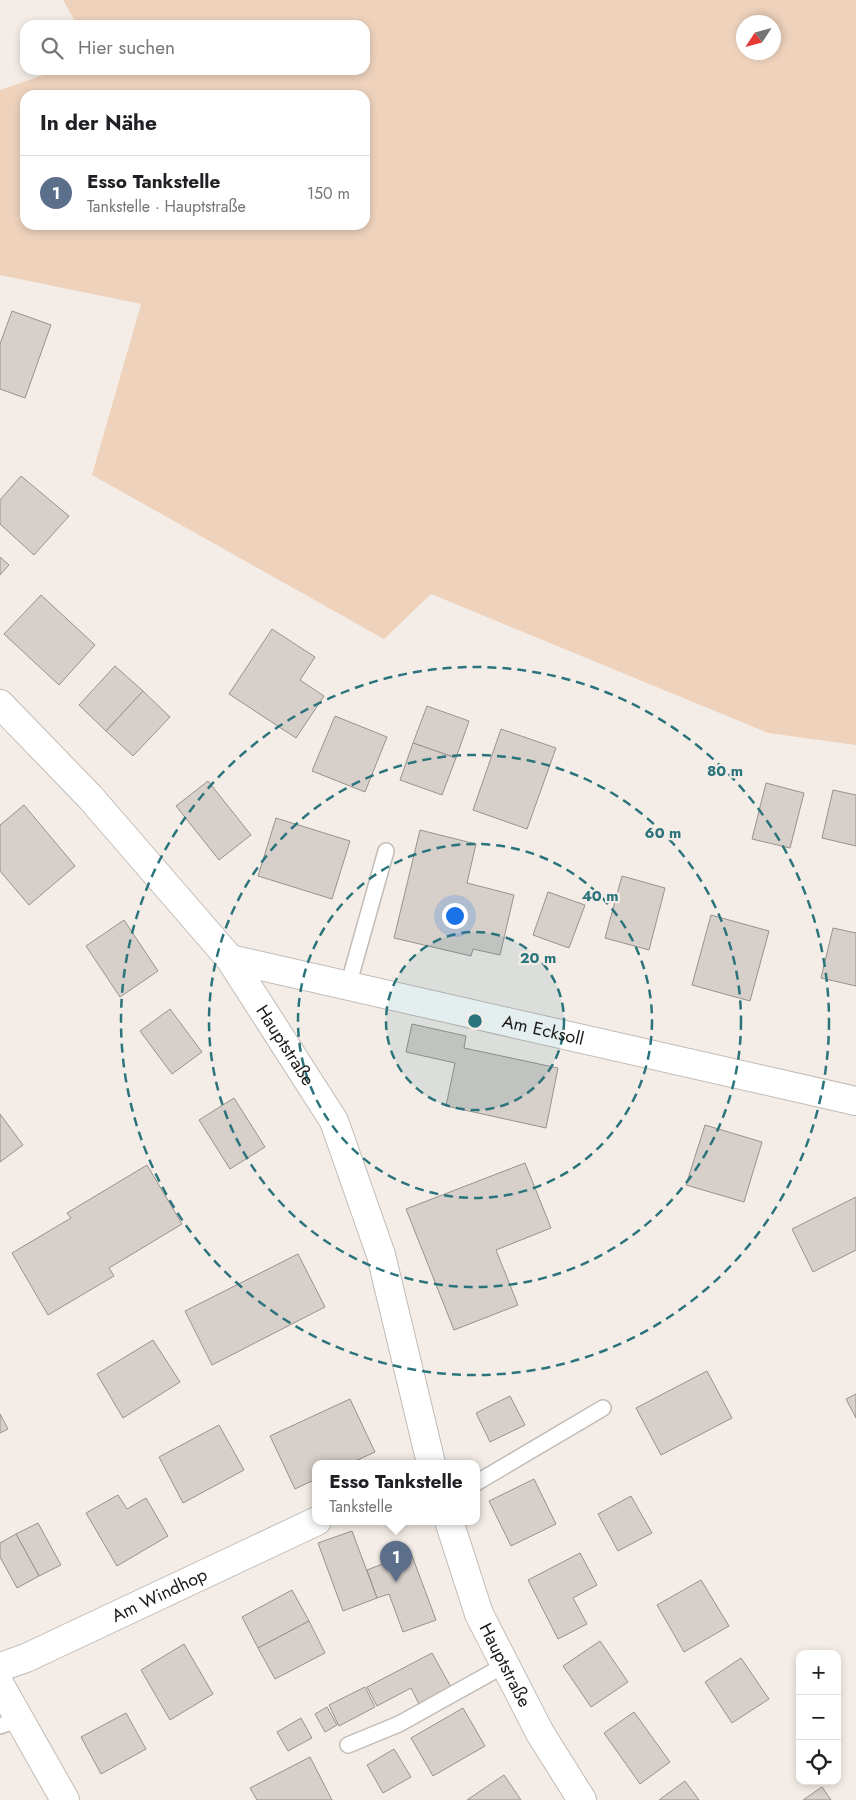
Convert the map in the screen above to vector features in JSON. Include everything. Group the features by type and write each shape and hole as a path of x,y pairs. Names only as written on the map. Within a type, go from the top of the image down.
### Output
{"street":[{"name":"Hauptstraße","path":"0,704 90,797 230,959 334,1121 382,1255 429,1460"},
{"name":"Am Ecksoll","path":"230,959 856,1101"},
{"name":"Am Windhop","path":"0,1667 26,1658 312,1523"},
{"name":"Hauptstraße","path":"450,1525 479,1614 540,1733 582,1800"},
{"path":"0,1685 10,1723 57,1798"}],"lane":[{"path":"348,986 386,851"},
{"path":"480,1481 603,1408"},
{"path":"348,1746 399,1724 505,1665"}],"shaded area":[{"path":"63,0 856,0 856,745 768,733 431,594 384,639 92,475 141,304 0,275 0,90 44,75 370,75 370,20 74,20"}],"building":[{"path":"12,311 51,325 25,398 0,389 0,344"},
{"path":"21,476 69,516 34,555 0,524 0,500"},
{"path":"0,557 9,565 0,575"},
{"path":"41,595 95,645 59,685 4,634"},
{"path":"272,629 315,657 300,680 324,696 296,738 229,694"},
{"path":"115,666 143,691 106,731 79,705"},
{"path":"143,691 170,717 133,756 106,731"},
{"path":"427,706 469,721 456,758 413,743"},
{"path":"335,716 387,737 365,792 312,771"},
{"path":"501,729 556,748 527,829 473,810"},
{"path":"413,743 456,758 442,795 400,780"},
{"path":"208,781 251,835 219,860 176,806"},
{"path":"766,783 804,793 790,848 752,839"},
{"path":"833,790 856,795 856,846 822,838"},
{"path":"24,805 75,866 29,905 0,871 0,825"},
{"path":"276,818 350,841 332,899 258,876"},
{"path":"420,830 476,844 467,883 514,895 500,955 473,949 471,956 394,938"},
{"path":"622,876 665,888 649,950 605,938"},
{"path":"548,892 585,905 569,948 533,935"},
{"path":"711,915 769,931 750,1001 692,985"},
{"path":"124,920 158,971 120,997 86,946"},
{"path":"833,928 856,933 856,986 821,978"},
{"path":"170,1009 202,1052 172,1074 140,1031"},
{"path":"412,1024 466,1036 464,1048 558,1068 546,1128 446,1106 455,1063 406,1052"},
{"path":"234,1098 265,1147 230,1169 199,1120"},
{"path":"0,1114 23,1145 0,1162"},
{"path":"705,1125 762,1142 744,1202 686,1185"},
{"path":"525,1163 551,1228 496,1250 518,1305 454,1330 406,1209"},
{"path":"147,1165 182,1224 109,1268 114,1276 48,1315 12,1253 71,1218 67,1213"},
{"path":"856,1197 856,1250 813,1272 792,1229"},
{"path":"298,1254 325,1307 212,1365 185,1311"},
{"path":"153,1340 180,1382 123,1418 97,1374"},
{"path":"707,1371 732,1418 661,1455 636,1408"},
{"path":"856,1394 856,1418 846,1399"},
{"path":"510,1396 525,1425 490,1442 476,1413"},
{"path":"350,1399 375,1452 358,1460 312,1460 312,1481 295,1489 270,1436"},
{"path":"0,1414 8,1429 0,1433"},
{"path":"219,1425 244,1470 183,1503 159,1457"},
{"path":"534,1479 556,1524 511,1546 489,1501"},
{"path":"118,1495 127,1509 146,1498 168,1536 117,1566 86,1513"},
{"path":"631,1496 652,1533 618,1551 598,1514"},
{"path":"38,1523 61,1565 39,1576 16,1534"},
{"path":"352,1531 377,1598 343,1611 318,1543"},
{"path":"16,1534 39,1576 17,1588 0,1557 0,1543"},
{"path":"411,1553 436,1620 403,1632 389,1594 377,1598 367,1570"},
{"path":"580,1553 597,1585 573,1598 587,1624 558,1639 528,1580"},
{"path":"701,1580 729,1626 684,1652 657,1605"},
{"path":"292,1590 309,1621 258,1648 242,1617"},
{"path":"309,1621 325,1653 275,1679 258,1648"},
{"path":"600,1641 628,1682 591,1707 563,1666"},
{"path":"184,1644 213,1694 170,1720 141,1670"},
{"path":"432,1653 452,1689 420,1706 411,1688 377,1706 367,1687"},
{"path":"741,1658 769,1699 732,1723 705,1682"},
{"path":"365,1687 375,1707 339,1726 329,1705"},
{"path":"327,1707 337,1725 325,1732 315,1714"},
{"path":"463,1708 485,1746 433,1776 411,1738"},
{"path":"634,1712 670,1762 640,1784 604,1733"},
{"path":"126,1713 146,1749 101,1774 81,1737"},
{"path":"301,1718 312,1738 288,1751 277,1732"},
{"path":"394,1749 411,1777 383,1793 367,1765"},
{"path":"310,1757 332,1800 257,1800 250,1788"},
{"path":"504,1775 521,1800 467,1800"},
{"path":"685,1781 699,1800 659,1800"},
{"path":"822,1787 831,1800 803,1800"}],"place":[{"name":"Esso Tankstelle","path":"396,1582"}]}
